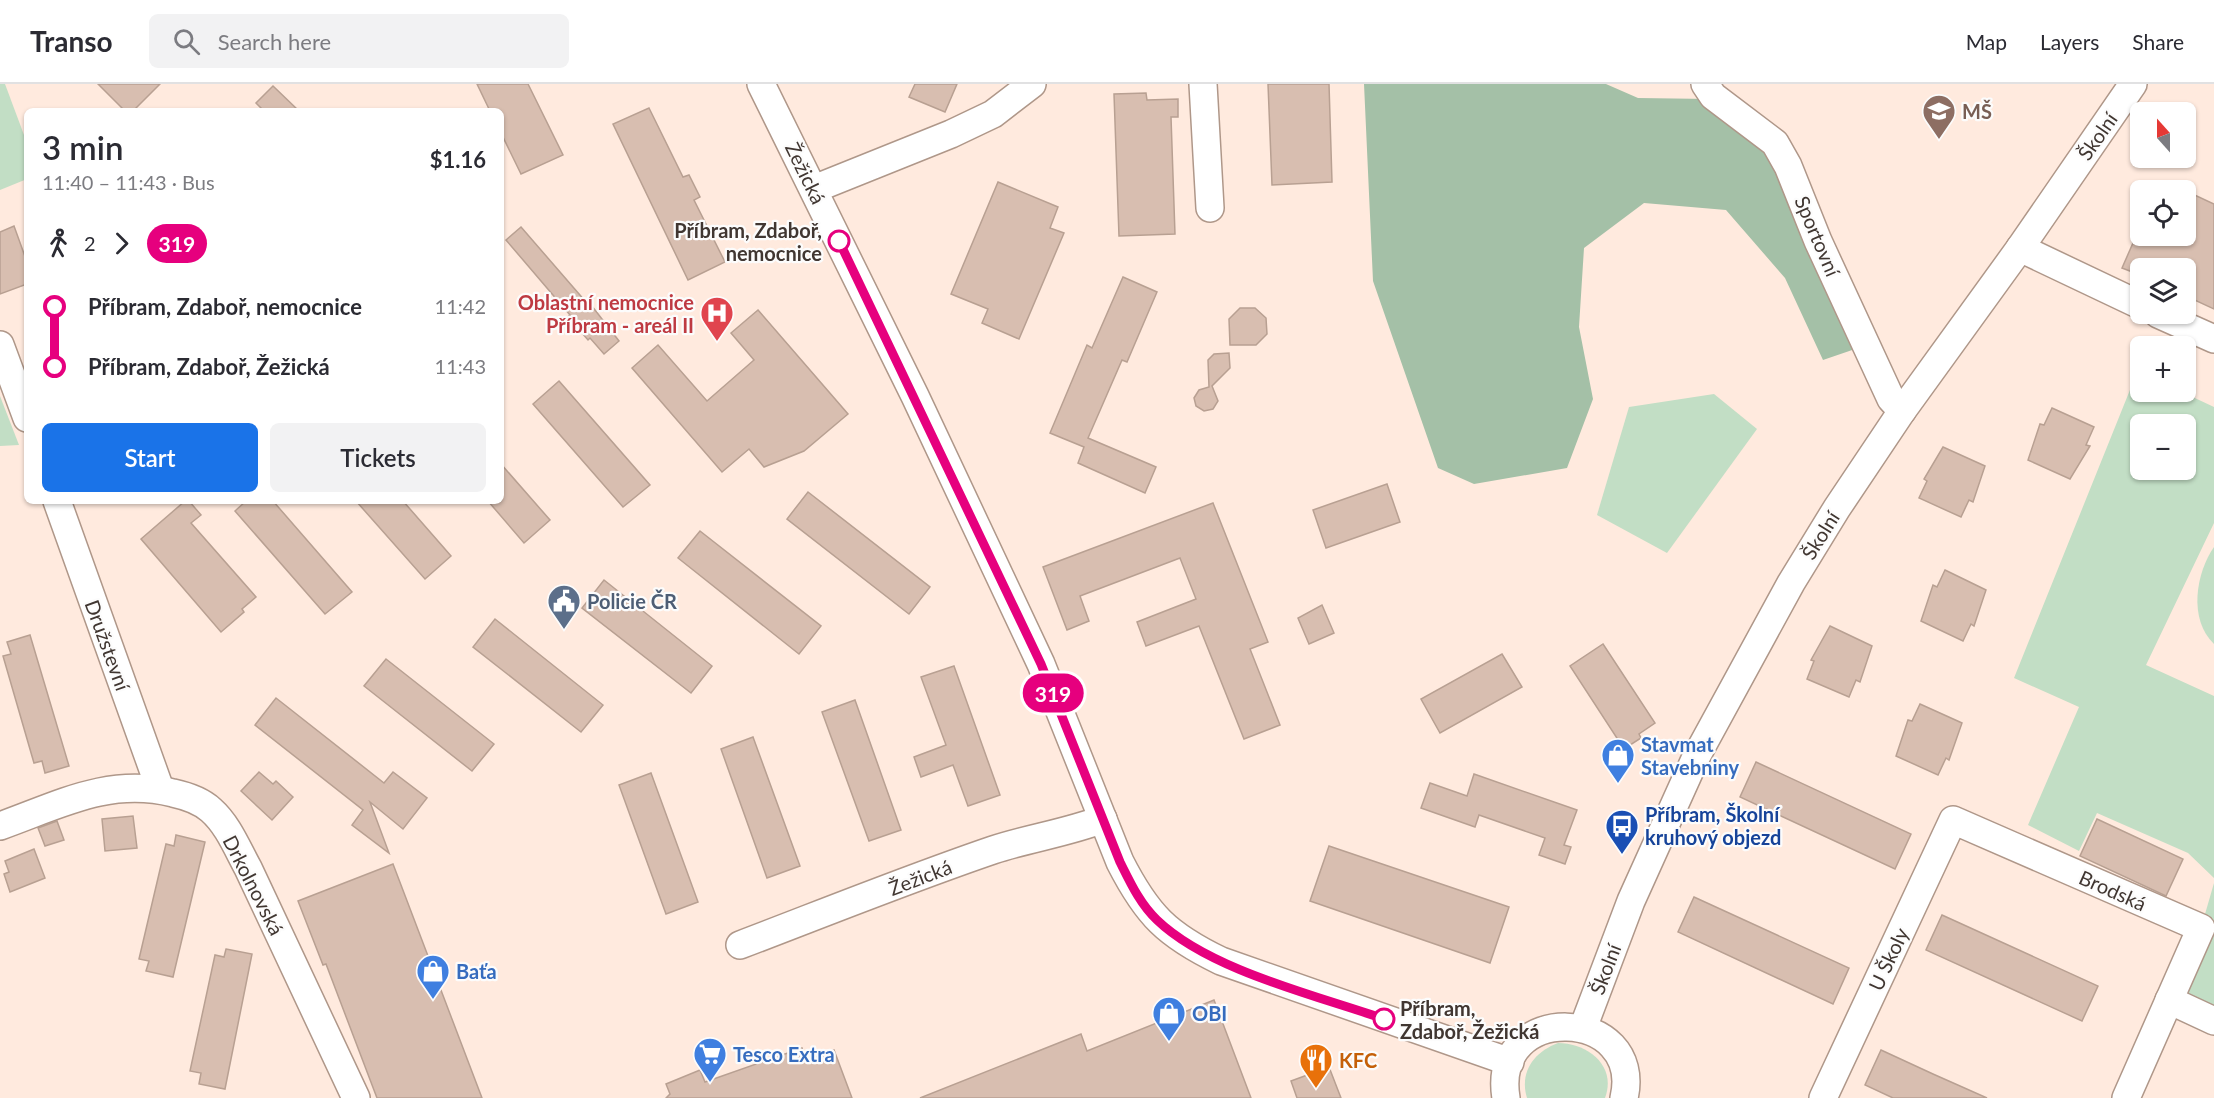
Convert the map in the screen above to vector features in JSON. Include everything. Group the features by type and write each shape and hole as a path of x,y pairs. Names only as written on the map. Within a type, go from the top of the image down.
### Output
{"street":[{"name":"Žežická","path":"761,84 814,189 1041,664 1103,819 1136,893 1156,919 1186,944 1253,973 1510,1062"},
{"path":"814,189 951,134 993,114 1032,84"},
{"path":"1203,84 1210,208"},
{"name":"Sportovní","path":"1705,84 1713,96 1775,143 1788,166 1818,241 1891,399 1902,411"},
{"name":"Školní","path":"1582,1028 1631,902 1696,757 1729,693 1837,508 1902,411 2020,248 2133,84"},
{"path":"2020,248 2130,300"},
{"path":"2180,324 2214,339"},
{"path":"0,345 24,410"},
{"name":"Družstevní","path":"58,504 160,789"},
{"name":"Drkolnovská","path":"0,826 99,791 132,786 160,789 191,797 211,810 230,834 356,1098"},
{"name":"Žežická","path":"740,945 954,864 1003,847 1070,832 1103,819"},
{"name":"Brodská","path":"1953,820 2201,928 2126,1098"},
{"name":"U Školy","path":"1823,1098 1953,820"},
{"path":"2169,1000 2214,1021"},
{"path":"1506,1098 1505,1075 1515,1051 1534,1034 1557,1026 1582,1028 1606,1042 1616,1052 1625,1078 1624,1098"}],"green space":[{"path":"0,84 5,84 24,135 24,180 0,190"},
{"path":"1364,84 1606,84 1638,98 1710,99 1769,142 1861,347 1823,360 1785,278 1726,210 1644,203 1584,248 1579,327 1593,399 1567,468 1474,484 1438,468 1373,281"},
{"path":"2130,390 2130,402 2196,402 2196,399 2214,407 2214,523 2146,665 2214,696 2214,878 2188,853 2097,813 2079,851 2028,825 2079,707 2014,678"},
{"path":"1714,394 1757,429 1667,553 1597,515 1629,407"},
{"path":"0,396 19,445 0,446"},
{"path":"2214,547 2214,644 2200,622 2198,596 2203,570"},
{"path":"2214,883 2214,1021 2169,1000 2201,928"},
{"path":"1558,1043 1580,1047 1597,1059 1607,1076 1608,1086 1605,1098 1527,1098 1525,1080 1530,1064 1542,1052"}],"building":[{"path":"98,84 160,84 136,108 122,108"},
{"path":"477,84 528,84 563,155 521,174 504,139 504,108 489,108"},
{"path":"915,84 957,84 945,112 909,97"},
{"path":"1268,84 1329,84 1332,182 1272,185"},
{"path":"273,86 296,108 261,108 256,103"},
{"path":"1146,93 1147,100 1178,99 1178,117 1171,117 1175,234 1119,236 1114,94"},
{"path":"649,108 683,177 689,175 700,197 694,200 725,262 688,280 613,124"},
{"path":"998,182 1058,207 1050,228 1064,233 1019,339 982,323 988,309 951,294"},
{"path":"2196,196 2214,204 2214,309 2196,301 2196,258 2130,258 2130,271 2122,268 2132,246 2196,246"},
{"path":"14,226 24,254 24,285 0,294 0,232"},
{"path":"521,227 586,302 588,301 619,341 604,354 568,317 570,315 506,240"},
{"path":"1123,277 1157,292 1127,362 1122,360 1088,438 1156,467 1145,493 1078,463 1084,447 1050,433 1087,345 1092,348"},
{"path":"1240,308 1255,308 1266,318 1267,334 1256,345 1230,345 1229,319"},
{"path":"758,310 848,414 804,451 764,467 749,449 722,472 632,368 658,345 707,401 754,360 731,333"},
{"path":"1229,353 1230,368 1212,386 1218,401 1213,409 1204,411 1196,406 1194,398 1199,390 1209,387 1208,360 1214,354"},
{"path":"559,381 650,485 623,507 533,404"},
{"path":"2052,408 2094,427 2086,445 2090,446 2070,479 2028,460 2040,424 2044,425"},
{"path":"1943,447 1985,466 1973,502 1969,500 1961,517 1919,498 1927,481 1924,479"},
{"path":"504,467 550,520 524,543 491,504 504,504"},
{"path":"1387,484 1400,522 1326,548 1313,510"},
{"path":"808,492 930,587 909,614 787,519"},
{"path":"1213,503 1268,642 1250,649 1280,725 1244,739 1199,626 1146,646 1137,622 1196,599 1180,558 1080,596 1089,621 1067,630 1043,567"},
{"path":"182,504 192,504 201,515 191,523 256,597 242,609 244,612 221,632 141,539"},
{"path":"243,504 276,504 352,592 325,614 235,511"},
{"path":"359,504 406,504 451,556 425,579"},
{"path":"700,531 821,626 799,654 678,558"},
{"path":"1945,570 1986,590 1974,626 1971,624 1963,641 1921,621 1933,585 1937,587"},
{"path":"604,580 712,666 691,693 582,608"},
{"path":"1322,605 1334,633 1309,644 1298,618"},
{"path":"495,619 603,705 581,732 473,647"},
{"path":"1830,626 1872,646 1860,682 1856,680 1849,697 1807,679 1814,661 1811,660"},
{"path":"30,635 69,766 45,773 42,761 34,763 3,656 11,654 7,642"},
{"path":"1603,644 1655,723 1639,734 1641,738 1624,749 1570,666"},
{"path":"1502,654 1522,687 1440,733 1421,699"},
{"path":"386,659 494,744 472,771 364,686"},
{"path":"954,666 1000,795 968,806 953,765 921,777 914,757 946,745 921,677"},
{"path":"276,698 384,783 393,772 427,798 403,829 370,802 389,853 352,825 363,810 255,725"},
{"path":"855,700 901,830 869,841 822,712"},
{"path":"1920,704 1962,723 1949,760 1946,758 1938,775 1896,756 1908,720 1912,721"},
{"path":"753,737 800,866 767,878 721,749"},
{"path":"1756,762 1911,834 1895,869 1740,797"},
{"path":"259,772 273,784 276,781 293,797 272,820 241,791"},
{"path":"651,773 698,902 666,914 619,785"},
{"path":"1474,774 1577,810 1564,845 1571,847 1565,864 1539,855 1545,838 1479,815 1475,827 1421,808 1430,783 1467,796"},
{"path":"133,816 137,848 105,851 102,819"},
{"path":"2097,819 2183,859 2166,896 2080,856"},
{"path":"57,821 64,840 45,846 38,828"},
{"path":"176,835 205,842 173,977 146,971 149,961 139,959 166,844 174,846"},
{"path":"1329,846 1509,907 1490,963 1310,901"},
{"path":"34,849 45,878 10,892 4,874 9,872 5,861"},
{"path":"393,864 482,1098 377,1098 326,964 323,965 298,901"},
{"path":"1694,897 1849,968 1833,1004 1678,932"},
{"path":"1942,915 2098,986 2082,1021 1926,950"},
{"path":"226,949 252,954 225,1089 199,1084 201,1073 190,1071 215,955 224,957"},
{"name":"OBI","path":"1214,1000 1251,1098 920,1098 1081,1034 1087,1051"},
{"path":"802,1048 806,1061 834,1050 852,1098 666,1098 670,1094 666,1084 700,1070 705,1082"},
{"path":"1881,1050 1987,1098 1893,1098 1865,1085"},
{"name":"KFC","path":"1329,1067 1341,1098 1297,1098 1291,1081"}],"bus line":[{"name":"319","path":"839,241 1041,664 1120,862 1136,893 1156,919 1186,944 1221,961 1384,1019"}],"place":[{"name":"MŠ","path":"1939,140"},
{"name":"Příbram, Zdaboř, nemocnice","path":"839,241"},
{"name":"Oblastní nemocnice Příbram - areál II","path":"717,342"},
{"name":"Policie ČR","path":"564,630"},
{"name":"Stavmat Stavebniny","path":"1618,784"},
{"name":"Příbram, Školní kruhový objezd","path":"1622,855"},
{"name":"Baťa","path":"433,1000"},
{"name":"Příbram, Zdaboř, Žežická","path":"1384,1019"},
{"name":"OBI","path":"1169,1042"},
{"name":"Tesco Extra","path":"710,1083"},
{"name":"KFC","path":"1316,1089"}]}
